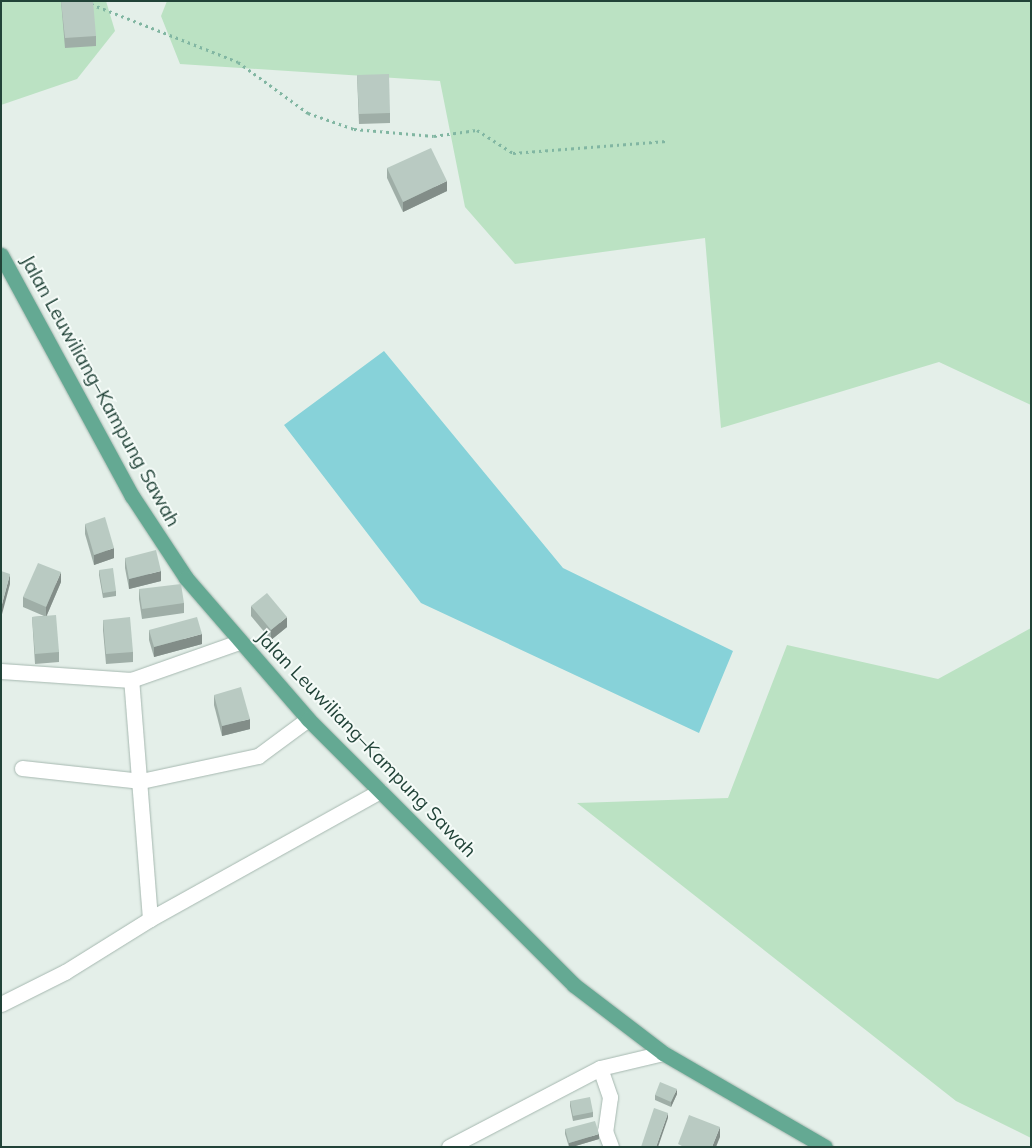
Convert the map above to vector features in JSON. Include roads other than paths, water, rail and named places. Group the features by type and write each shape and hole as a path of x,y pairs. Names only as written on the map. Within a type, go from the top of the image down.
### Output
{"main road":[{"name":"Jalan Leuwiliang–Kampung Sawah","path":"1,255 132,496 186,578 308,718 574,985 664,1053 825,1147"}],"street":[{"path":"1,671 131,680 240,642"},
{"path":"131,680 142,782 150,919"},
{"path":"22,768 142,782 258,756 308,718"},
{"path":"1,1004 66,972 150,919 380,791"},
{"path":"448,1147 600,1068 664,1053"},
{"path":"600,1068 610,1097 604,1131 610,1147"}],"water":[{"path":"384,351 563,568 733,651 699,733 421,603 284,425"}]}
